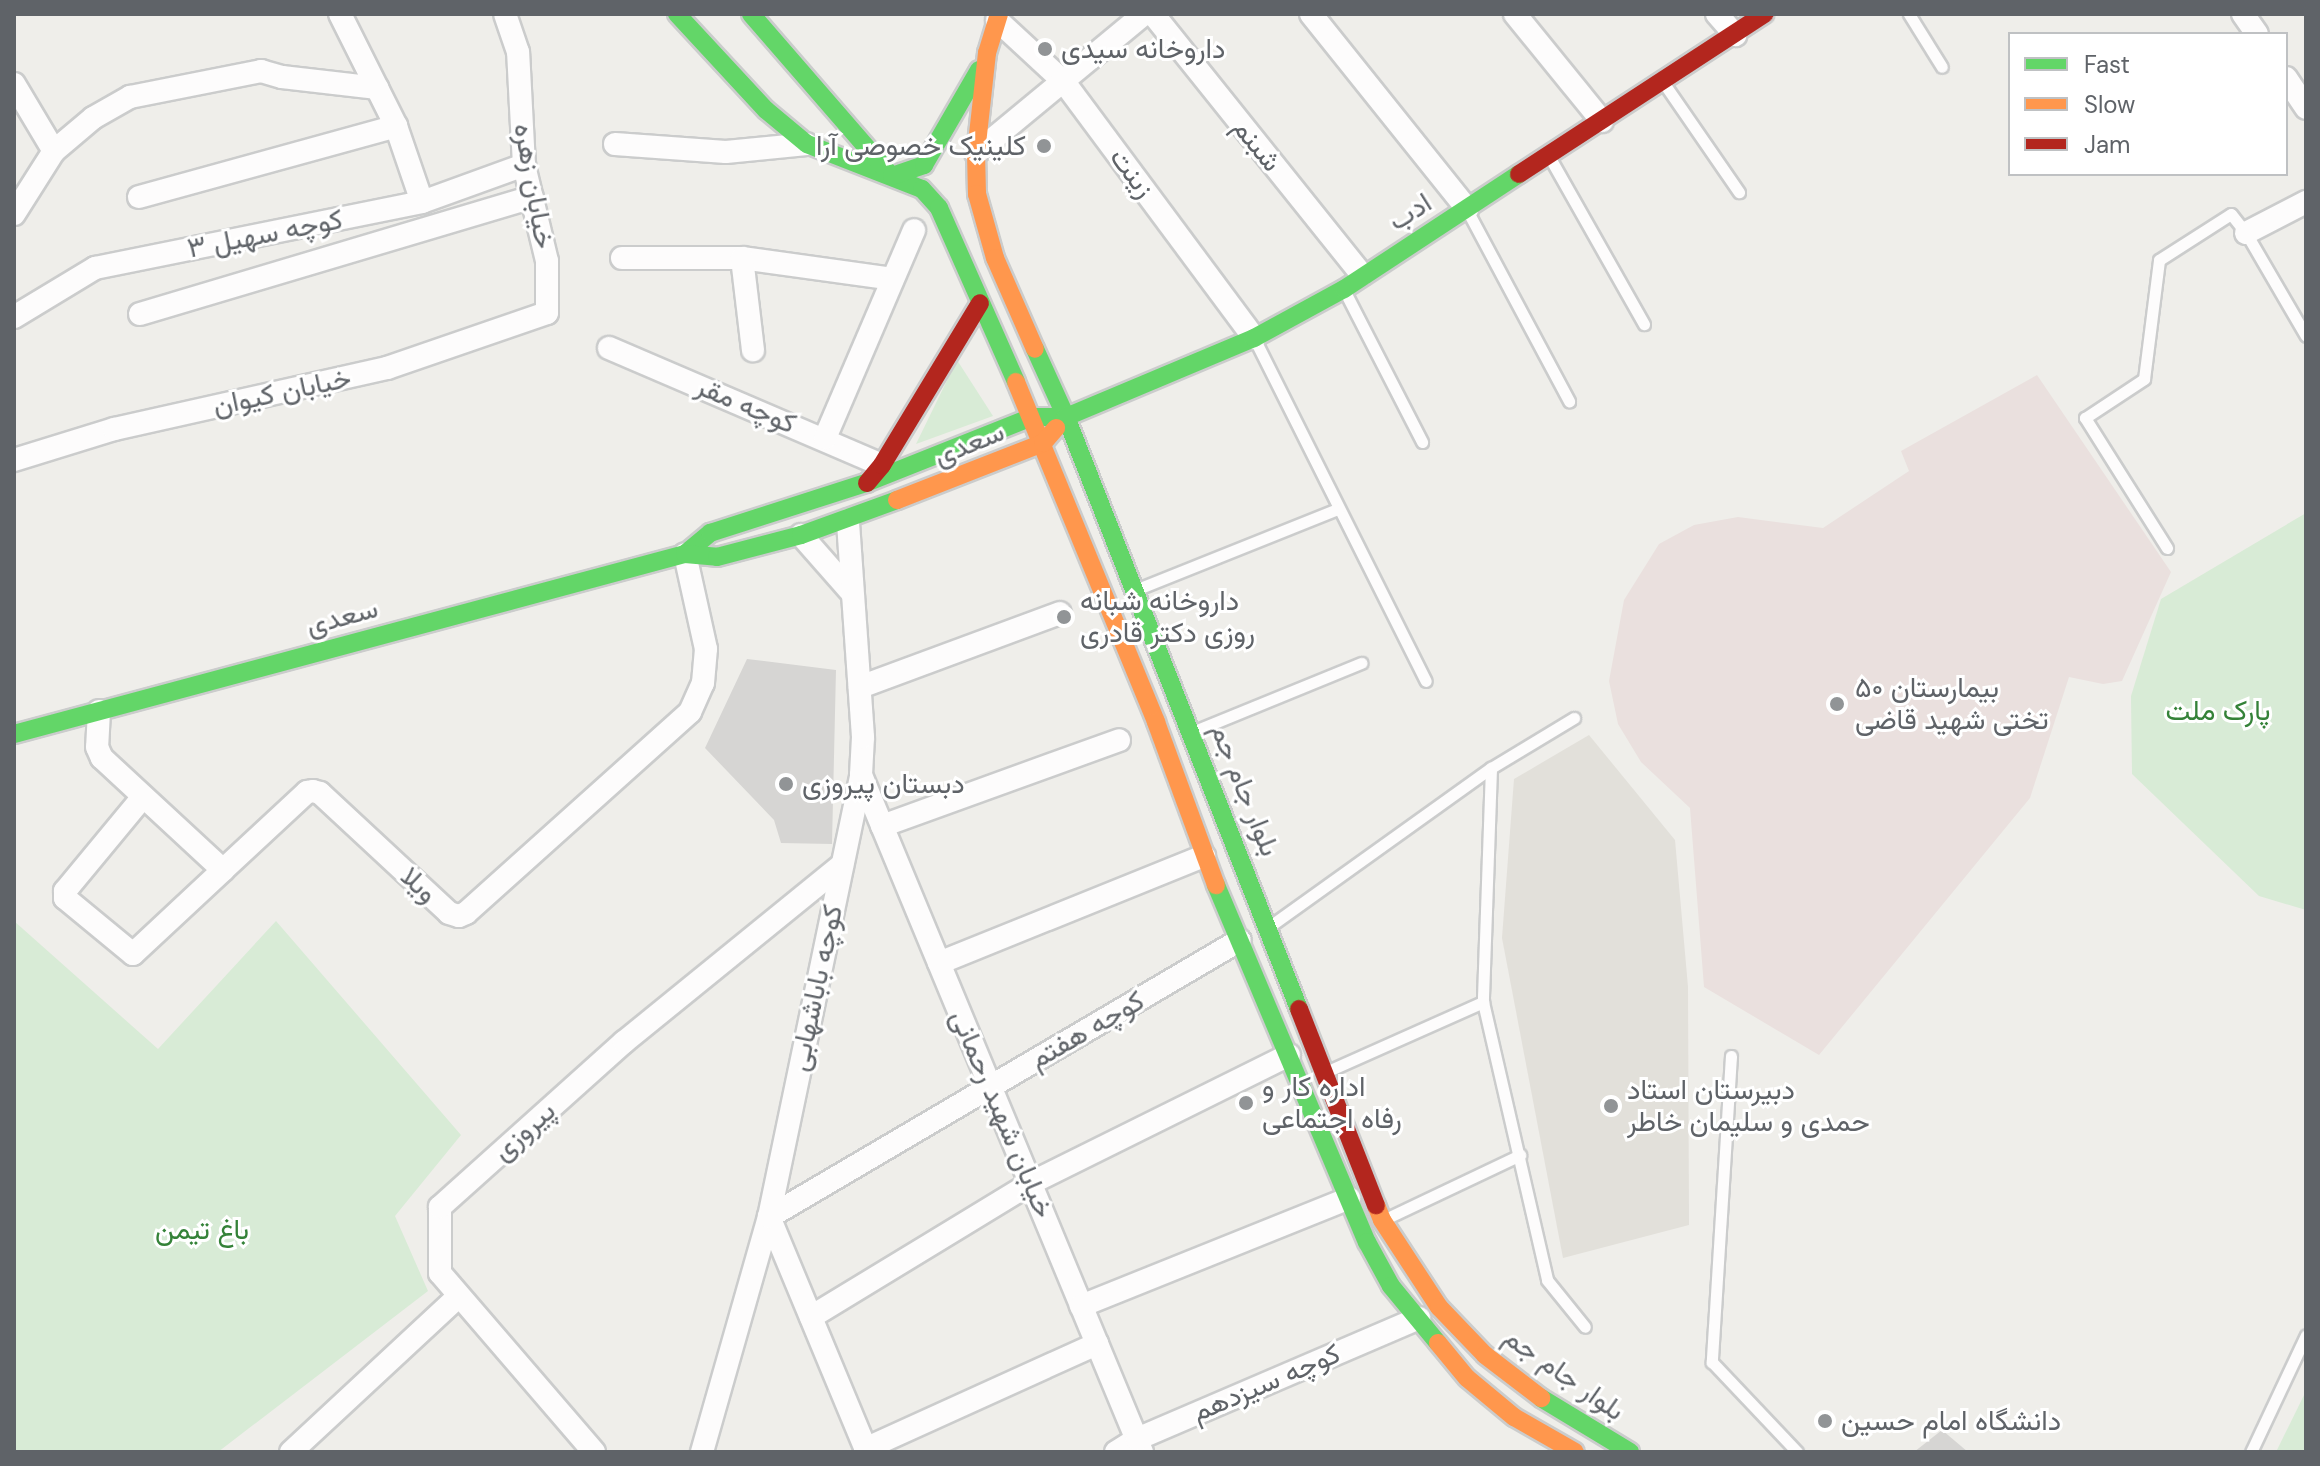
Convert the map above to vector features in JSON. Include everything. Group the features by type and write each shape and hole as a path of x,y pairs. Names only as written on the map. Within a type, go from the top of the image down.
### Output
{"main road":[{"path":"677,14 766,110 807,144 892,176 924,165 987,53 998,17"},
{"path":"751,14 892,176"},
{"name":"ادب","path":"1066,417 1254,338 1344,289 1764,14"},
{"name":"بلوار جام جم","path":"987,53 976,153 977,194 995,258 1066,417 1382,1220 1439,1307 1485,1355 1530,1391 1630,1452"},
{"name":"بلوار جام جم","path":"892,176 922,189 939,208 960,249 1151,708 1204,856 1349,1198 1391,1286 1467,1378 1514,1417 1575,1452"},
{"path":"866,483 882,465 980,303"},
{"path":"1032,417 1066,417"},
{"name":"سعدی","path":"685,554 710,533 866,483 1032,417"},
{"path":"1043,443 1066,417"},
{"name":"سعدی","path":"14,734 685,554 717,557 801,535 848,521 1043,443"},
{"path":"1240,940 1269,927"}],"street":[{"path":"340,14 396,126 422,202"},
{"name":"خیابان زهره","path":"505,14 518,52 524,165 547,261 547,313"},
{"path":"976,153 1144,14"},
{"name":"شبنم","path":"1153,14 1362,275"},
{"path":"1311,14 1467,209"},
{"path":"1515,14 1602,121"},
{"path":"1717,14 1735,35"},
{"path":"2243,14 2256,32"},
{"name":"زینت","path":"998,17 1064,82 1254,338"},
{"path":"14,214 54,151 93,118 130,97 261,71 282,77 377,88"},
{"path":"2288,81 2306,108"},
{"path":"14,84 54,151"},
{"path":"139,197 396,126"},
{"path":"615,144 726,152 807,144"},
{"name":"کوچه سهیل ۳","path":"14,317 95,268 422,202 524,165"},
{"path":"14,200 33,182"},
{"name":"کوچه سهیل ۳","path":"140,314 532,197"},
{"path":"2246,233 2306,202"},
{"path":"825,438 914,230"},
{"path":"622,258 742,258 893,279"},
{"path":"742,258 753,350"},
{"name":"خیابان کیوان","path":"14,460 114,429 387,368 547,313"},
{"name":"کوچه مقر","path":"609,348 882,465"},
{"name":"کوچه باباشهابی","path":"702,1452 769,1217 861,775 860,687 848,521"},
{"path":"801,535 851,592"},
{"name":"ویلا","path":"223,870 307,792 313,791 320,793 449,913 466,913 690,712 703,683 706,649 685,554"},
{"path":"860,687 1060,613"},
{"path":"99,711 99,753 142,798 223,870 133,954 65,898 65,891 142,798"},
{"path":"882,826 1119,740"},
{"name":"خیابان شهید رحمانی","path":"861,775 1139,1446"},
{"path":"939,963 1204,856"},
{"name":"پیروزی","path":"594,1452 440,1273 440,1207 624,1042 842,865"},
{"name":"کوچه هفتم","path":"769,1217 1240,940"},
{"path":"811,1317 1031,1183 1289,1055"},
{"path":"1081,1306 1349,1198"},
{"path":"769,1217 866,1450 1097,1344"},
{"path":"291,1452 459,1296"},
{"name":"کوچه سیزدهم","path":"1116,1452 1139,1446 1419,1318"}],"lane":[{"path":"1909,14 1942,67"},
{"path":"1662,81 1739,192"},
{"path":"1549,157 1644,324"},
{"path":"1467,209 1569,401"},
{"path":"2167,548 2085,418 2144,379 2159,260 2231,214 2246,233 2306,336"},
{"path":"1344,289 1422,442"},
{"path":"1254,338 1426,681"},
{"path":"1135,590 1338,509"},
{"path":"1191,733 1361,663"},
{"path":"1269,927 1491,768 1574,718"},
{"path":"1491,768 1483,1002 1547,1280 1585,1327"},
{"path":"1324,1073 1483,1002"},
{"path":"1731,1056 1712,1362 1797,1452"},
{"path":"1382,1220 1520,1155"},
{"path":"2251,1452 2306,1335"}],"shaded area":[{"name":"بیمارستان ۵۰ تختی شهید قاضی","path":"2037,375 2171,572 2122,681 2103,684 2069,677 2030,798 1819,1055 1704,987 1690,808 1641,762 1618,724 1609,681 1624,600 1659,544 1694,525 1738,517 1823,528 1909,471 1901,451"},
{"name":"دبیرستان استاد حمدی و سلیمان خاطر","path":"1589,735 1675,840 1688,987 1689,1225 1563,1258 1502,938 1514,779"}],"green space":[{"path":"957,360 993,416 916,444"},
{"name":"پارک ملت","path":"2306,513 2306,910 2259,896 2132,774 2131,696 2161,599"},
{"name":"باغ تیمن","path":"14,921 158,1049 276,921 461,1135 395,1216 428,1291 218,1452 14,1452"},
{"path":"2306,1391 2306,1452 2276,1452"}],"building":[{"name":"دبستان پیروزی","path":"747,659 836,670 832,844 781,843 774,820 705,748"},
{"path":"1942,1430 1968,1452 1914,1452"}],"traffic: fast":[{"path":"677,14 766,110 807,144 922,189 939,208 1016,382"},
{"path":"751,14 887,171"},
{"path":"892,176 924,165 979,70"},
{"path":"685,554 710,533 866,483 1032,417 1066,417 1254,338 1344,289 1519,174"},
{"path":"1035,349 1066,417 1299,1009"},
{"path":"14,734 685,554 717,557 801,535 897,500"},
{"path":"1216,885 1367,1242 1391,1286 1438,1343"},
{"path":"1541,1398 1630,1452"}],"traffic: slow":[{"path":"999,14 987,53 976,153 977,194 995,258 1035,349"},
{"path":"1016,382 1156,722 1216,885"},
{"path":"897,500 1043,443 1056,428"},
{"path":"1376,1205 1382,1220 1439,1307 1485,1355 1541,1398"},
{"path":"1438,1343 1467,1378 1514,1417 1575,1452"}],"traffic: jam":[{"path":"1519,174 1764,14"},
{"path":"867,483 882,465 980,303"},
{"path":"1299,1009 1376,1205"}],"place":[{"name":"داروخانه سیدی","path":"1045,49"},
{"name":"کلینیک خصوصی آرا","path":"1044,146"},
{"name":"داروخانه شبانه روزی دکتر قادری","path":"1064,617"},
{"name":"بیمارستان ۵۰ تختی شهید قاضی","path":"1837,704"},
{"name":"دبستان پیروزی","path":"786,784"},
{"name":"اداره کار و رفاه اجتماعی","path":"1246,1103"},
{"name":"دبیرستان استاد حمدی و سلیمان خاطر","path":"1611,1106"},
{"name":"دانشگاه امام حسین","path":"1825,1421"}]}
